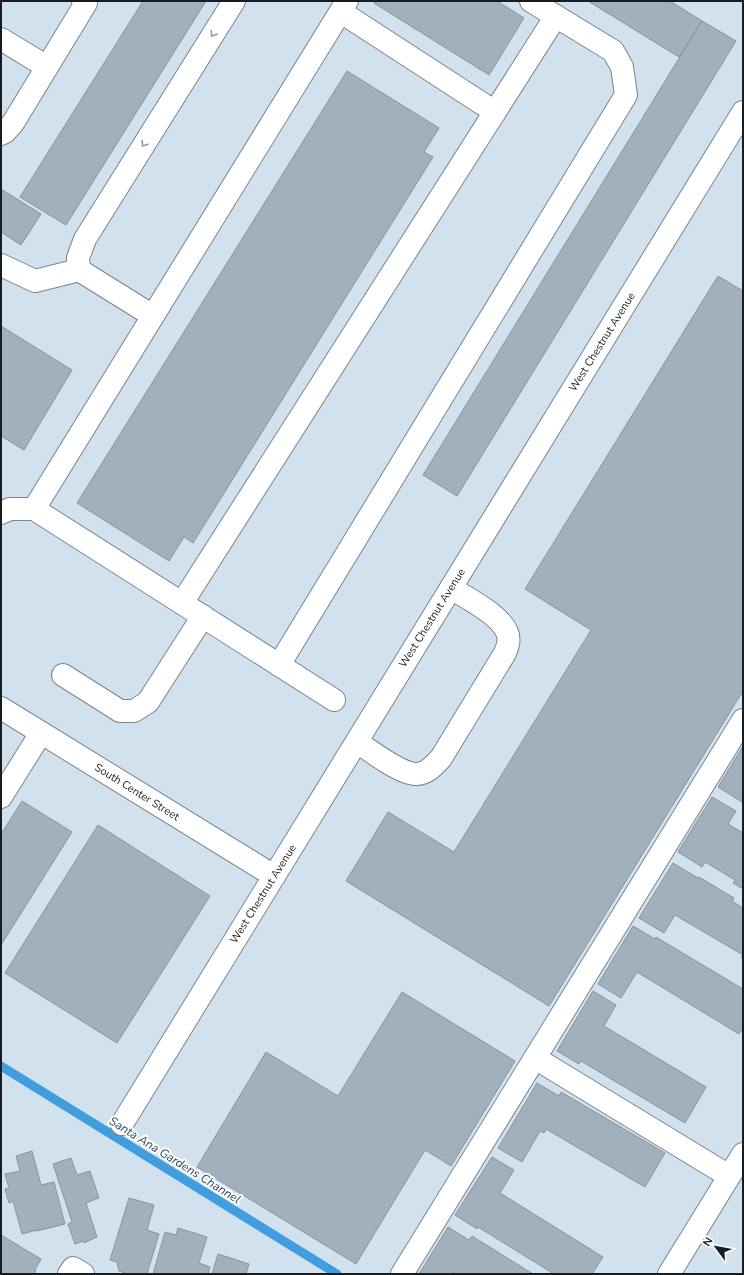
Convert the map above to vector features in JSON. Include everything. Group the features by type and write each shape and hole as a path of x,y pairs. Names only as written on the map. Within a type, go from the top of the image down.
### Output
{"street":[{"path":"1,134 6,132 13,123 86,3 83,1"},
{"path":"79,270 78,258 85,240 234,1"},
{"path":"278,665 626,95 622,67 613,51 531,1"},
{"path":"34,509 344,6 495,112"},
{"path":"182,603 556,16"},
{"path":"1,39 47,67"},
{"name":"West Chestnut Avenue","path":"122,1124 743,112"},
{"path":"1,265 36,281 79,270 153,316"},
{"path":"4,507 34,509 334,700"},
{"path":"357,742 403,771 416,775 425,772 434,767 441,758 481,693 505,653 509,643 508,633 500,621 451,588"},
{"path":"63,675 120,711 134,711 148,702 202,616"},
{"name":"South Center Street","path":"1,708 274,876"},
{"path":"402,1274 743,720"},
{"path":"1,797 41,733"},
{"path":"535,1058 729,1176"},
{"path":"669,1274 743,1154"}],"building":[{"path":"143,1 206,1 66,225 20,197"},
{"path":"375,1 497,1 524,18 489,75 374,3"},
{"path":"588,1 670,1 702,21 679,57"},
{"path":"702,21 736,41 457,496 423,475"},
{"path":"347,71 439,128 424,152 433,157 193,543 184,537 169,561 77,503"},
{"path":"1,189 41,214 21,245 1,232"},
{"path":"718,276 743,291 743,691 549,1006 346,881 388,812 454,852 591,630 525,589"},
{"path":"1,326 72,370 24,450 1,436"},
{"path":"743,746 743,800 742,802 718,787"},
{"path":"712,797 736,811 728,824 743,833 743,889 733,883 735,880 705,862 702,867 678,852"},
{"path":"22,801 72,832 1,945 1,834"},
{"path":"98,825 210,896 117,1043 5,973"},
{"path":"673,863 734,898 732,901 743,908 743,955 675,915 664,933 639,918"},
{"path":"633,926 655,939 656,937 743,989 743,1027 739,1034 637,972 621,998 598,984"},
{"path":"593,991 616,1005 604,1026 706,1087 685,1123 581,1061 579,1064 557,1051"},
{"path":"402,992 515,1061 451,1166 425,1150 356,1264 197,1167 266,1052 338,1096"},
{"path":"537,1083 559,1096 561,1092 665,1153 645,1187 546,1129 544,1133 540,1131 522,1162 498,1148"},
{"path":"32,1151 41,1185 54,1182 65,1224 22,1234 13,1201 9,1203 5,1189 9,1188 5,1174 20,1171 16,1156"},
{"path":"492,1157 514,1170 500,1193 603,1257 592,1274 554,1274 478,1227 477,1229 455,1215"},
{"path":"71,1158 77,1175 90,1171 99,1198 86,1203 97,1237 84,1243 83,1241 75,1244 68,1224 72,1222 53,1164"},
{"path":"129,1198 154,1205 147,1230 159,1234 147,1274 128,1274 119,1271 117,1262 110,1260"},
{"path":"448,1227 469,1240 472,1236 533,1274 456,1274 453,1272 452,1274 419,1274"},
{"path":"178,1228 207,1237 199,1263 210,1267 208,1274 153,1274 165,1232 176,1235"},
{"path":"1,1235 41,1259 34,1274 1,1274"},
{"path":"218,1254 249,1264 246,1274 212,1274"}],"waterway":[{"name":"Santa Ana Gardens Channel","path":"1,1066 337,1274"}]}
